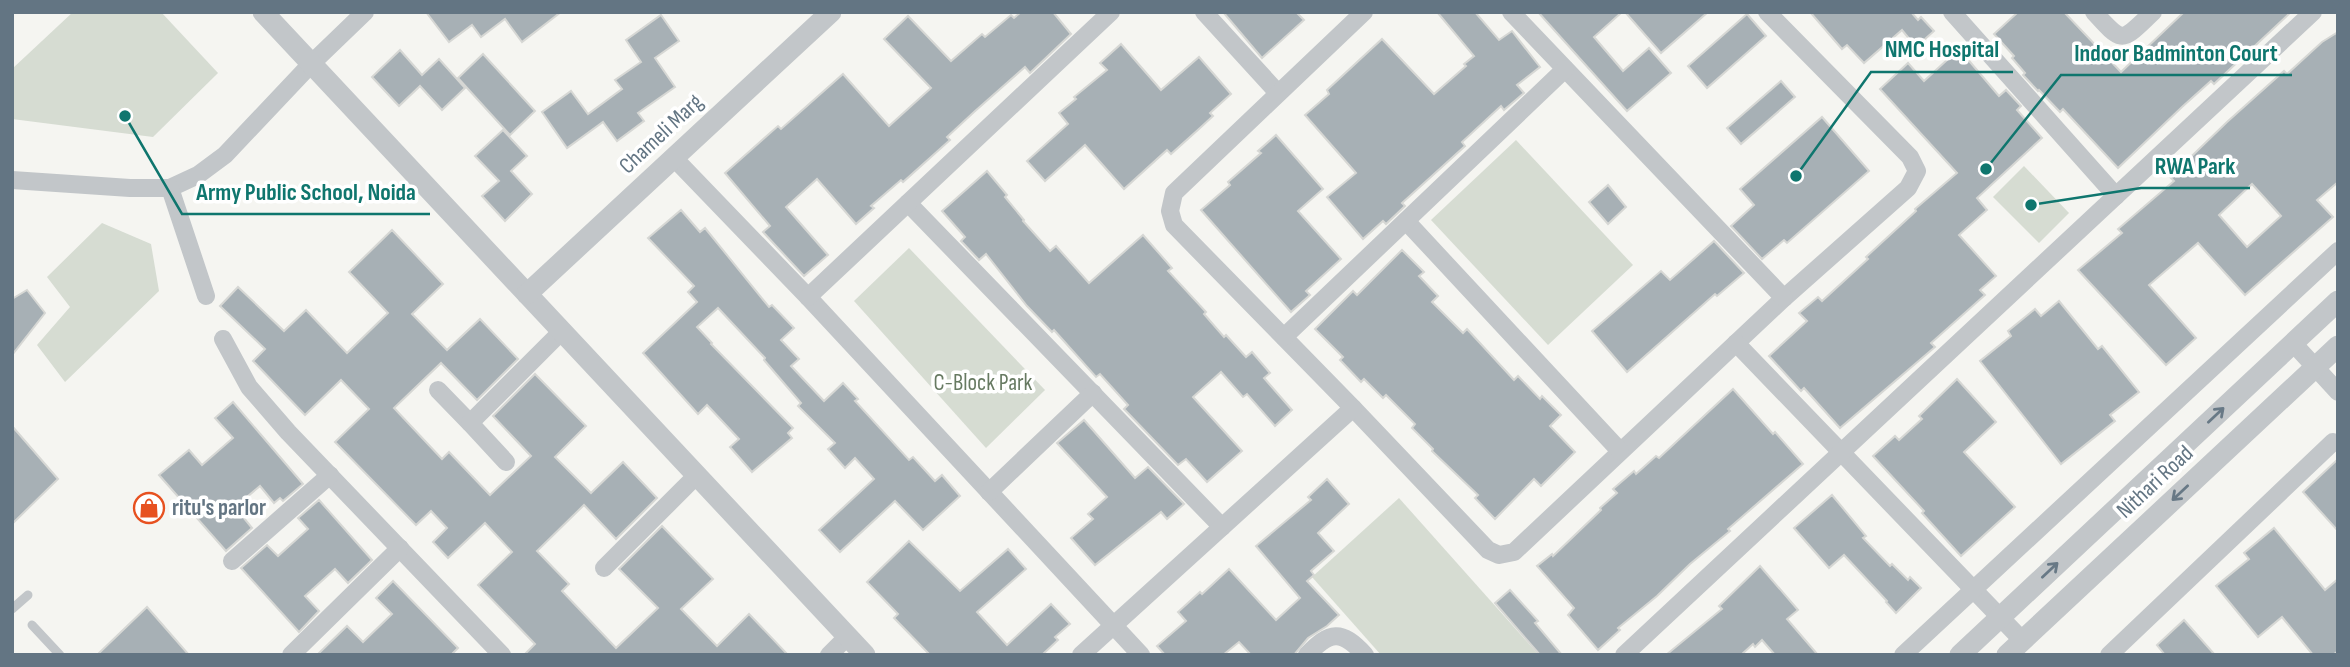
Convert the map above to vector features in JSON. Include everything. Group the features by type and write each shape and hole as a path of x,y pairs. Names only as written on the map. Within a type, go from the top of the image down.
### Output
{"street":[{"path":"262,12 866,655"},
{"path":"12,180 170,188 198,175 225,155 311,64 365,12"},
{"name":"Chameli Marg","path":"527,294 831,12"},
{"path":"808,297 1111,12"},
{"path":"1204,12 1278,93"},
{"path":"1364,12 1174,193 1170,211 1174,225 1488,551 1499,555 1514,552 1784,298 1908,188 1917,171 1910,157 1772,14"},
{"path":"1511,12 1784,298"},
{"path":"2094,12 2115,35 2122,37 2128,36 2152,12"},
{"path":"1624,655 2313,12"},
{"path":"1958,14 2116,196"},
{"path":"1284,337 1566,69"},
{"path":"674,158 808,297 1141,655"},
{"path":"170,188 206,296"},
{"path":"908,204 1222,527"},
{"path":"1406,221 1620,451"},
{"path":"1903,655 2338,251"},
{"path":"1959,655 2338,301"},
{"path":"470,423 562,331"},
{"path":"223,339 248,387 400,548 489,651"},
{"path":"2293,342 2338,392"},
{"path":"1736,343 2000,617 2015,648"},
{"name":"Nithari Road","path":"2015,648 2338,346"},
{"path":"438,390 506,461"},
{"path":"989,492 1093,393"},
{"path":"1081,655 1353,408"},
{"path":"2109,655 2333,442"},
{"path":"232,561 330,475"},
{"path":"604,568 697,475"},
{"path":"291,655 400,548"},
{"path":"829,655 848,636"},
{"path":"1307,655 1323,639 1337,636 1351,640 1365,655"}],"lane":[{"path":"12,609 28,594"},
{"path":"32,625 58,654"}],"green space":[{"path":"73,12 161,12 218,73 153,137 12,119 12,69"},
{"path":"1516,140 1633,265 1548,345 1431,220"},
{"path":"2024,166 2069,213 2039,243 1993,197"},
{"path":"102,223 151,244 159,291 65,382 37,345 70,307 47,277"},
{"name":"C-Block Park","path":"909,248 1045,390 986,448 854,301"},
{"path":"1399,498 1539,655 1381,655 1312,577"}],"building":[{"path":"426,12 561,12 522,42 505,19 481,37 472,25 449,42"},
{"path":"1021,12 1053,12 1071,34 1030,73 1025,67 974,112 947,137 950,140 871,206 874,208 856,224 817,179 786,207 828,255 804,276 763,232 770,226 725,173 778,126 781,129 843,74 889,126 931,88 884,39 908,16 951,61 982,34 985,37 1011,15 1014,18"},
{"path":"1223,12 1296,12 1304,20 1262,58"},
{"path":"1437,12 1475,12 1499,40 1512,31 1540,67 1517,85 1524,93 1504,110 1501,106 1462,142 1465,146 1402,203 1405,206 1386,224 1383,221 1363,239 1327,197 1356,173 1305,115 1329,94 1327,90 1382,39 1434,94 1474,56"},
{"path":"1538,12 1622,12 1594,37 1623,71 1649,48 1671,73 1627,111"},
{"path":"1625,12 1708,12 1661,53"},
{"path":"1810,12 1911,12 1918,20 1921,17 1934,31 1916,47 1902,30 1864,63 1847,45 1842,49"},
{"path":"2018,12 2064,12 2121,72 2184,12 2291,12 2214,84 2211,81 2182,107 2118,168 2063,109 2060,112 2023,75 2025,73 2012,58 2014,56 1994,34"},
{"path":"1747,14 1766,36 1707,88 1688,66"},
{"path":"661,15 679,41 655,58 675,87 638,113 644,121 617,141 603,122 567,148 542,112 571,91 588,114 622,89 615,80 641,62 626,40"},
{"path":"2338,32 2338,182 2317,200 2333,217 2245,295 2198,243 2149,285 2196,338 2166,365 2078,270 2122,233 2118,229 2174,181 2170,177 2227,122 2284,71 2287,74 2322,42","holes":["2252,184 2281,216 2247,247 2219,215"]},
{"path":"1121,44 1161,90 1199,57 1231,94 1210,113 1213,116 1171,154 1167,150 1124,189 1085,145 1045,181 1027,161 1068,124 1059,113 1107,70 1100,63"},
{"path":"1959,49 1999,96 2006,90 2021,106 2017,110 2042,138 1977,198 1987,210 1959,235 1996,276 1980,290 1985,295 1931,343 1935,347 1840,428 1804,388 1801,391 1769,356 1807,321 1799,313 1818,297 1822,301 1868,259 1866,257 1916,211 1915,209 1957,173 1880,89 1908,63 1924,81"},
{"path":"400,50 422,75 439,59 465,88 442,110 420,86 399,106 372,77"},
{"path":"483,54 535,111 510,135 458,78"},
{"path":"1781,81 1795,97 1741,144 1727,128"},
{"path":"1822,117 1869,171 1787,243 1784,240 1762,259 1731,226 1754,205 1740,189"},
{"path":"503,130 527,156 511,171 532,194 505,221 482,196 499,181 475,156"},
{"path":"1276,135 1323,189 1298,211 1341,259 1306,291 1310,295 1291,312 1201,210 1230,185 1228,182 1261,153 1258,151"},
{"path":"987,171 1007,195 1005,197 1023,221 1050,251 1056,246 1089,283 1143,235 1172,268 1168,271 1206,312 1204,314 1224,337 1226,335 1246,357 1252,352 1270,373 1264,378 1292,410 1275,426 1247,394 1243,397 1221,372 1193,397 1242,451 1207,482 1186,459 1178,465 1124,409 1128,405 1100,374 1096,377 1054,330 1052,332 1027,306 986,254 979,260 961,241 965,237 942,211"},
{"path":"1608,185 1626,207 1608,224 1589,202"},
{"path":"681,210 700,232 705,228 769,307 772,305 794,328 781,340 799,359 791,366 824,401 843,383 858,399 855,401 909,460 913,457 935,481 942,475 960,496 923,530 895,501 840,552 819,530 874,479 855,458 845,468 828,449 835,443 798,406 801,403 765,358 718,308 697,327 793,428 788,433 792,438 752,472 730,447 739,439 707,405 698,414 643,353 697,302 688,292 694,286 648,238"},
{"path":"392,230 443,284 412,314 447,350 480,319 518,359 477,400 441,363 394,408 442,459 449,452 490,495 531,456 493,416 535,374 586,426 555,457 591,493 623,462 657,498 616,539 584,505 537,551 569,584 562,591 616,648 658,608 619,569 662,526 713,579 681,609 717,646 749,614 788,655 524,655 535,644 478,585 512,552 485,523 448,558 433,542 447,528 431,511 416,525 335,442 369,409 341,380 305,415 253,361 265,349 220,306 238,287 284,331 306,310 347,353 388,313 349,272"},
{"path":"1714,241 1744,273 1717,296 1715,294 1627,372 1592,331 1661,271 1670,280"},
{"path":"1402,250 1424,272 1419,276 1438,296 1432,302 1463,333 1467,329 1514,380 1518,376 1540,399 1542,396 1561,415 1550,426 1575,452 1541,486 1534,479 1495,519 1475,498 1478,495 1412,428 1415,424 1386,395 1383,398 1364,379 1361,382 1340,360 1343,357 1315,329 1353,291 1357,295"},
{"path":"27,290 45,313 12,355 12,299"},
{"path":"2059,301 2098,349 2102,346 2139,392 2110,415 2115,421 2061,464 1980,361 2011,336 2008,331 2035,309 2041,316"},
{"path":"1957,379 1996,422 1964,452 2015,507 1961,556 1873,456 1895,436 1899,440 1922,419 1919,416"},
{"path":"1733,389 1803,464 1618,628 1620,630 1598,650 1568,615 1574,608 1537,566 1552,554 1553,556 1601,510 1617,493 1613,489 1634,471 1636,474 1656,456 1659,458"},
{"path":"233,402 303,484 283,501 280,498 274,503 260,486 235,507 252,528 226,551 159,475 189,450 202,465 233,438 215,418"},
{"path":"1084,420 1135,478 1148,467 1184,504 1167,519 1161,512 1095,565 1071,538 1093,519 1088,514 1107,497 1057,443"},
{"path":"12,426 58,479 12,524"},
{"path":"2338,459 2338,531 2303,492"},
{"path":"1327,479 1349,504 1318,533 1334,551 1311,571 1314,575 1307,581 1339,615 1308,638 1294,655 1251,655 1239,642 1223,655 1165,655 1157,646 1186,621 1178,612 1229,569 1276,620 1300,598 1256,546 1311,500 1308,497"},
{"path":"1832,495 1866,536 1863,538 1890,566 1892,564 1908,580 1910,577 1921,588 1896,613 1844,555 1829,568 1794,528"},
{"path":"319,500 372,560 348,583 335,569 305,596 319,611 299,632 241,568 267,545 278,556 308,529 298,518"},
{"path":"2274,528 2325,590 2338,579 2338,651 2333,655 2313,655 2282,617 2258,637 2216,586 2249,559 2244,553"},
{"path":"909,541 960,591 1008,549 1026,569 977,612 1007,645 1051,604 1070,624 1055,637 1058,640 1042,655 930,655 894,618 898,614 867,582"},
{"path":"1760,566 1798,610 1787,619 1818,655 1775,655 1762,640 1741,655 1666,655 1722,609 1719,606"},
{"path":"393,581 458,648 451,655 317,655 347,626 363,642 392,614 376,598"},
{"path":"1510,590 1538,621 1535,623 1562,655 1540,655 1495,603"},
{"path":"147,607 189,655 97,655"},
{"path":"2184,620 2215,655 2165,655 2157,645"}],"place":[{"name":"Army Public School, Noida","path":"125,116"},
{"name":"Indoor Badminton Court","path":"1986,169"},
{"name":"NMC Hospital","path":"1796,176"},
{"name":"RWA Park","path":"2031,205"},
{"name":"ritu's parlor","path":"149,508"}]}
